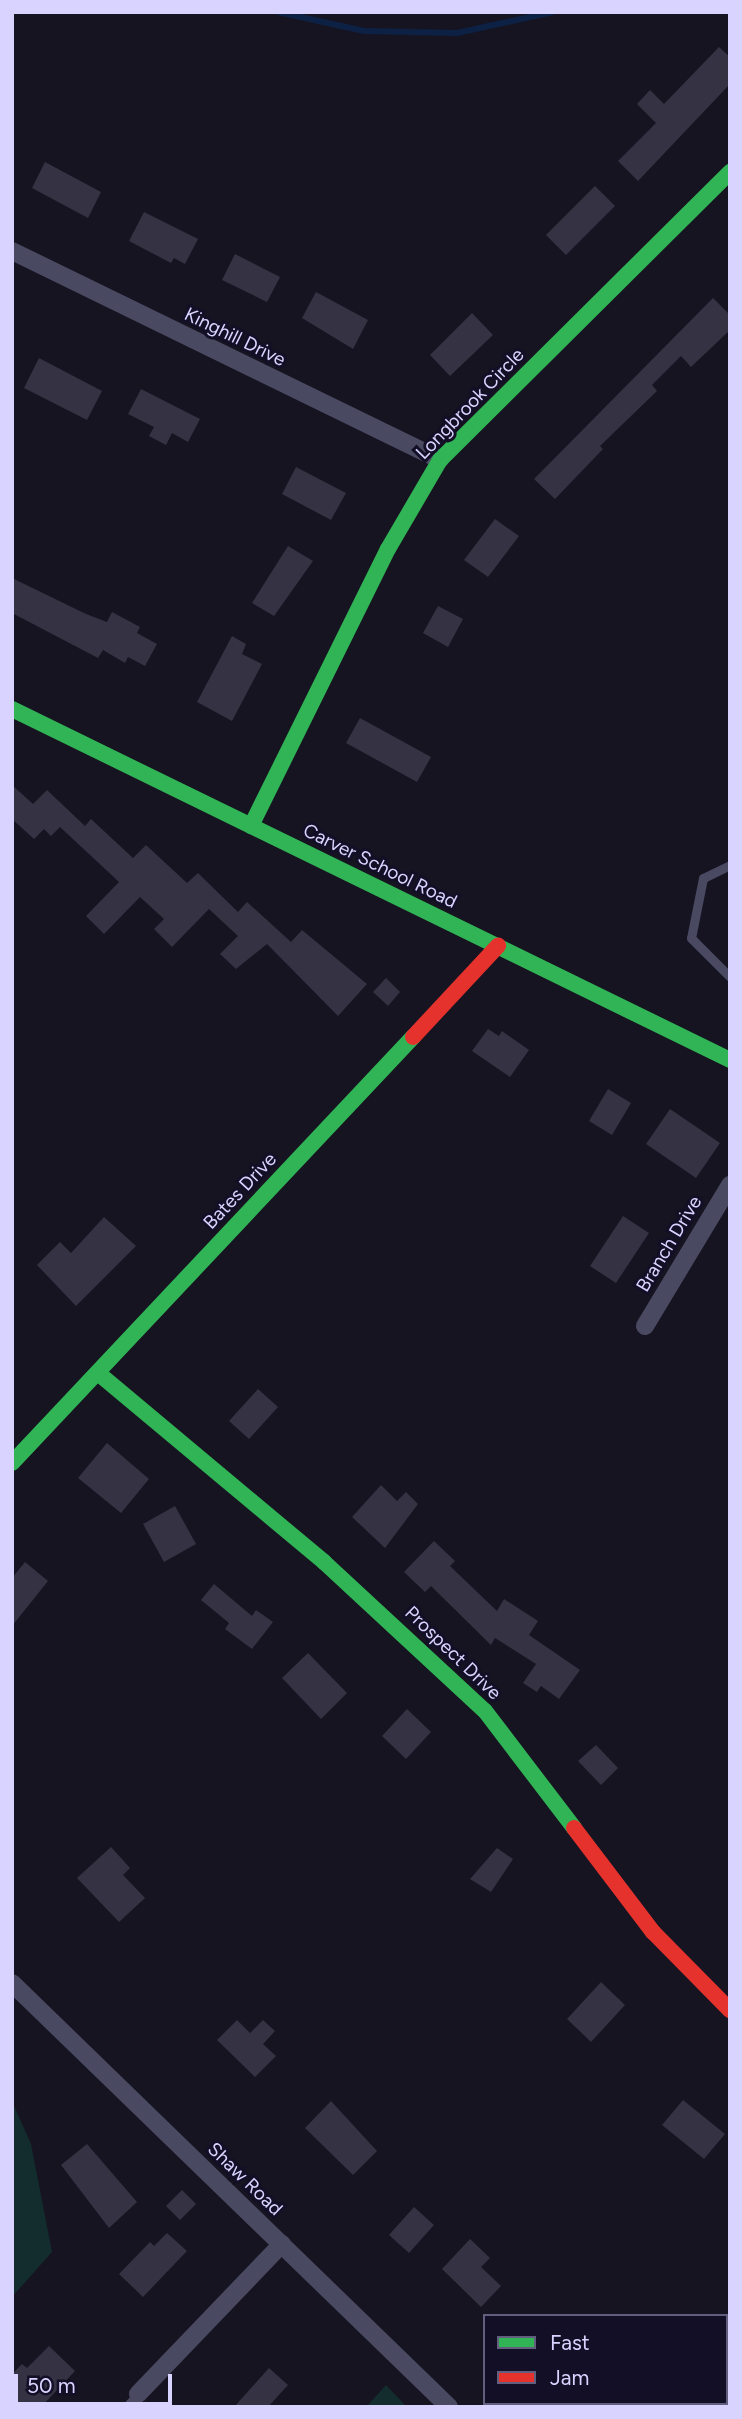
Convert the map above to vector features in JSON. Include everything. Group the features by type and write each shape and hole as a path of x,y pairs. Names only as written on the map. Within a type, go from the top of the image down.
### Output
{"street":[{"name":"Longbrook Circle","path":"251,827 388,549 440,460 730,172"},
{"name":"Kinghill Drive","path":"12,251 440,460"},
{"name":"Carver School Road","path":"12,709 730,1060"},
{"name":"Bates Drive","path":"12,1463 498,946"},
{"name":"Branch Drive","path":"645,1326 730,1185"},
{"name":"Prospect Drive","path":"98,1373 324,1562 485,1711 653,1932 730,2010"},
{"name":"Shaw Road","path":"12,1983 449,2407"},
{"path":"132,2400 282,2244"}],"lane":[{"path":"730,865 703,878 691,938 730,977"}],"green space":[{"path":"12,2101 31,2144 52,2252 12,2297"},
{"path":"386,2385 407,2407 366,2407"}],"building":[{"path":"719,47 730,57 730,84 638,181 618,161 656,123 637,104 650,90 664,104"},
{"path":"45,162 101,192 88,218 32,188"},
{"path":"595,186 615,206 566,255 546,235"},
{"path":"144,212 198,239 185,264 174,258 171,263 129,241"},
{"path":"235,254 280,277 267,302 222,280"},
{"path":"316,292 368,320 353,349 302,318"},
{"path":"713,298 730,315 730,330 691,367 681,356 652,385 657,391 600,446 603,449 555,499 534,479"},
{"path":"472,313 493,335 450,376 430,355"},
{"path":"39,358 102,391 87,420 24,388"},
{"path":"141,389 200,419 188,442 172,433 166,445 149,436 154,427 128,414"},
{"path":"296,467 346,493 331,520 282,494"},
{"path":"495,519 519,536 488,577 464,560"},
{"path":"288,546 313,561 274,616 252,603"},
{"path":"12,578 86,614 107,622 112,612 140,627 137,633 157,644 145,666 128,657 125,663 103,650 98,658 12,613"},
{"path":"438,606 463,619 448,647 423,633"},
{"path":"232,636 246,644 242,654 262,664 232,721 197,702"},
{"path":"360,718 431,757 417,782 346,743"},
{"path":"12,785 33,804 47,790 85,826 91,819 133,858 146,845 187,883 198,873 238,912 247,902 291,942 302,930 367,984 338,1016 267,944 236,969 220,954 238,936 209,909 172,947 154,929 164,919 140,897 104,934 86,916 119,882 60,827 51,836 44,829 34,839 12,819"},
{"path":"386,978 400,992 388,1006 373,992"},
{"path":"488,1029 499,1036 502,1031 529,1050 510,1077 472,1051"},
{"path":"608,1089 631,1103 612,1135 589,1121"},
{"path":"670,1109 720,1143 696,1178 646,1144"},
{"path":"623,1216 649,1233 616,1283 590,1266"},
{"path":"104,1217 136,1246 76,1306 37,1265 60,1242 71,1253"},
{"path":"258,1389 278,1407 249,1439 229,1421"},
{"path":"107,1443 149,1479 121,1513 78,1478"},
{"path":"381,1485 397,1501 406,1492 418,1504 385,1548 352,1517"},
{"path":"175,1506 196,1544 164,1562 143,1524"},
{"path":"434,1541 455,1561 450,1566 497,1611 504,1599 538,1621 529,1635 580,1670 559,1699 541,1686 537,1692 523,1683 536,1664 495,1638 491,1645 431,1586 425,1592 404,1572"},
{"path":"25,1562 48,1581 12,1626 12,1578"},
{"path":"214,1584 252,1616 256,1610 273,1622 252,1649 225,1629 229,1623 201,1600"},
{"path":"308,1653 347,1693 321,1719 282,1678"},
{"path":"407,1709 431,1732 406,1759 382,1736"},
{"path":"596,1745 618,1768 601,1785 578,1761"},
{"path":"111,1847 130,1868 123,1875 145,1898 119,1922 77,1878"},
{"path":"497,1848 513,1859 491,1892 470,1879"},
{"path":"601,1982 625,2005 591,2042 567,2019"},
{"path":"237,2020 250,2033 263,2020 275,2031 263,2044 276,2056 255,2077 217,2040"},
{"path":"683,2100 725,2134 704,2159 662,2125"},
{"path":"331,2101 377,2151 353,2175 305,2128"},
{"path":"87,2144 137,2202 109,2228 61,2165"},
{"path":"182,2190 196,2204 180,2220 166,2206"},
{"path":"414,2207 434,2225 409,2253 389,2235"},
{"path":"167,2233 187,2251 143,2297 119,2274 150,2242 154,2246"},
{"path":"470,2239 490,2258 481,2267 501,2286 481,2307 442,2269"},
{"path":"49,2346 75,2371 41,2407 19,2407 12,2400 12,2374 22,2364 27,2368"},
{"path":"269,2368 288,2385 268,2407 234,2407"}],"waterway":[{"path":"278,12 364,31 457,33 553,12"}],"traffic: fast":[{"path":"251,826 388,549 440,460 730,172"},
{"path":"12,709 730,1060"},
{"path":"12,1463 413,1037"},
{"path":"98,1373 324,1562 485,1711 574,1828"}],"traffic: jam":[{"path":"413,1037 498,946"},
{"path":"574,1828 653,1932 730,2010"}]}
